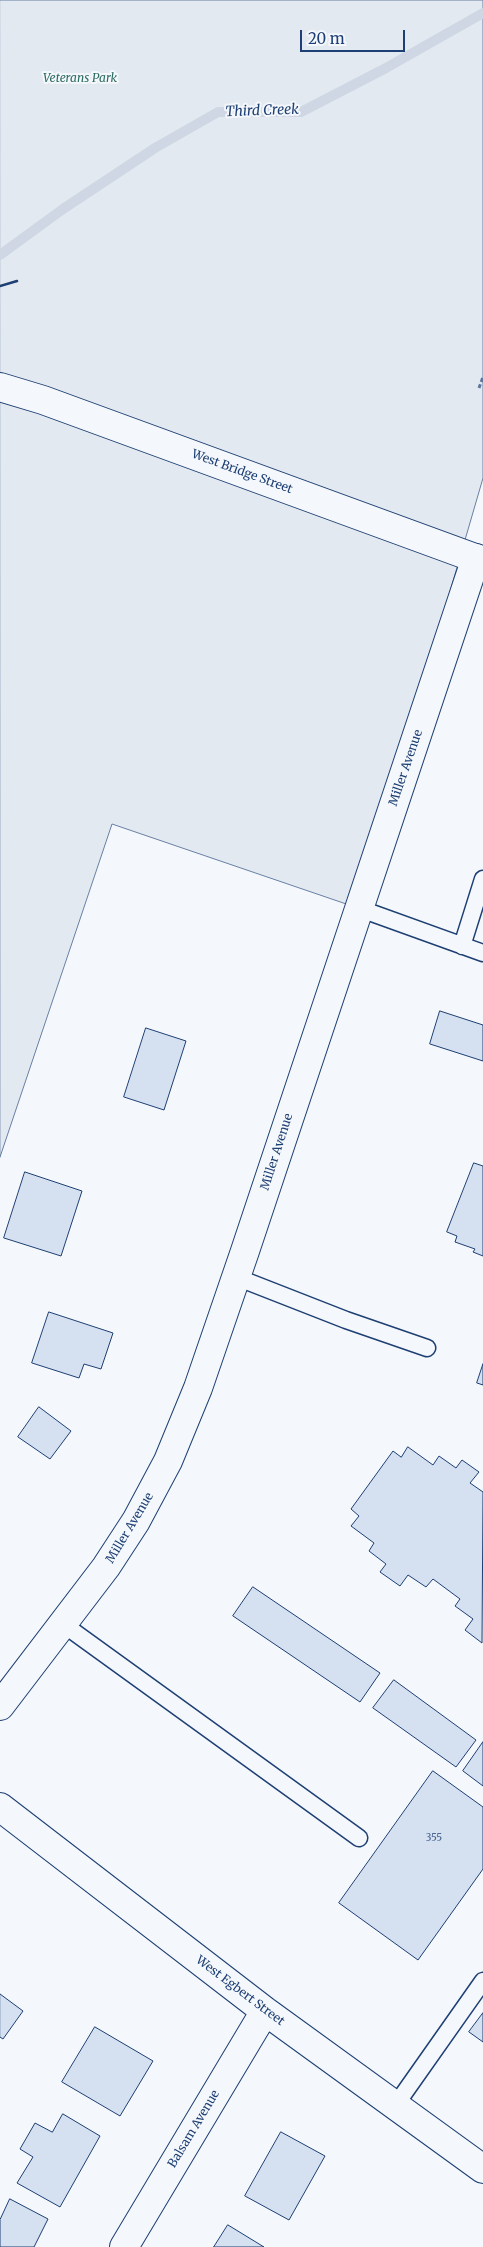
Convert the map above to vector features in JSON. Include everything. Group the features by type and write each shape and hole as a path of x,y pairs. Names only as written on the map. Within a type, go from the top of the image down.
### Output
{"street":[{"name":"West Bridge Street","path":"0,387 43,400 480,560"},
{"name":"Miller Avenue","path":"0,1706 106,1567 136,1522 168,1461 198,1388 358,908 480,560"},
{"name":"West Egbert Street","path":"0,1807 265,2011 483,2170"},
{"name":"Balsam Avenue","path":"124,2247 265,2011"}],"lane":[{"path":"462,946 483,879"},
{"path":"358,908 483,953"},
{"path":"236,1277 346,1320 427,1348"},
{"path":"63,1624 358,1838"},
{"path":"395,2106 483,1981"}],"path":[{"path":"479,388 483,377"}],"green space":[{"name":"Veterans Park","path":"0,0 483,0 483,478 358,908 112,824 0,1157"}],"building":[{"path":"440,1011 483,1025 483,1061 430,1044"},
{"path":"146,1028 186,1041 164,1110 124,1097"},
{"path":"474,1163 483,1166 483,1256 473,1252 475,1249 455,1242 457,1236 447,1232"},
{"path":"25,1172 82,1191 61,1256 4,1238"},
{"path":"49,1312 113,1333 101,1369 84,1364 79,1378 32,1363"},
{"path":"483,1364 483,1385 477,1383"},
{"path":"39,1407 71,1431 50,1459 18,1437"},
{"path":"408,1447 433,1465 439,1456 456,1468 462,1460 479,1472 470,1483 483,1492 482,1643 465,1630 473,1619 455,1606 460,1599 433,1579 426,1587 408,1575 400,1586 380,1572 386,1564 369,1551 374,1543 351,1526 359,1516 351,1509 393,1451 401,1457"},
{"path":"253,1587 380,1673 360,1702 233,1616"},
{"path":"394,1680 476,1740 456,1767 373,1708"},
{"path":"483,1742 483,1786 463,1771"},
{"path":"433,1771 483,1807 483,1869 418,1960 339,1903"},
{"path":"0,1994 23,2011 3,2039 0,2037"},
{"path":"483,2013 483,2042 469,2032"},
{"path":"95,2027 153,2061 120,2116 62,2082"},
{"path":"63,2114 100,2136 60,2207 17,2183 33,2157 20,2149 35,2123 52,2132"},
{"path":"281,2132 325,2156 289,2220 245,2196"},
{"path":"10,2199 48,2219 34,2247 0,2247 0,2220"},
{"path":"228,2225 264,2247 214,2247"}],"waterway":[{"name":"Third Creek","path":"0,255 63,209 155,148 218,112 301,112 386,68 483,13"}],"wall":[{"path":"0,286 17,281"}]}
